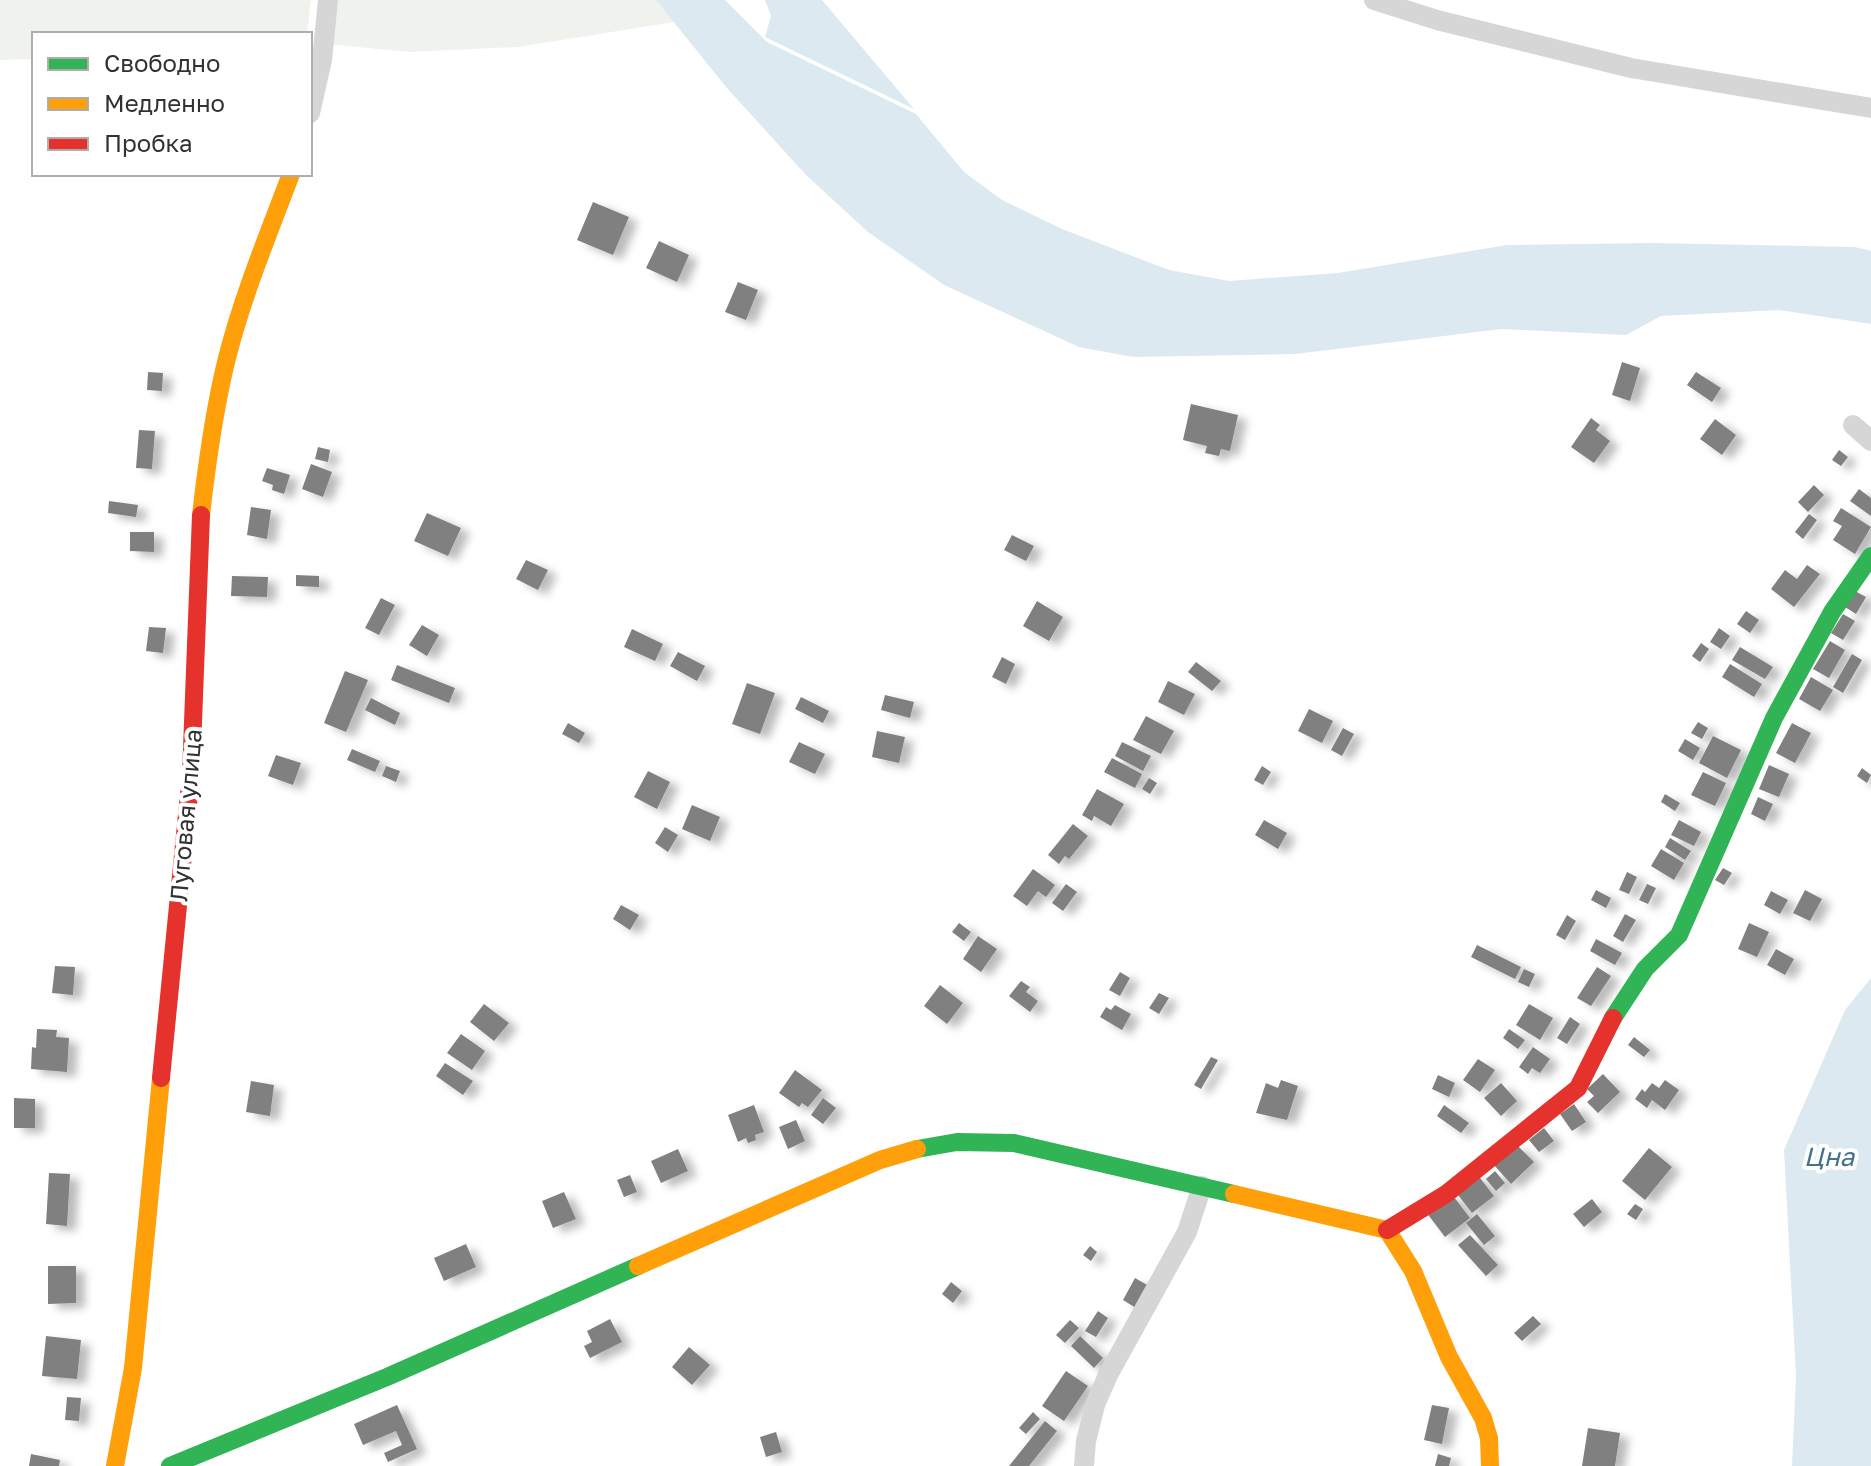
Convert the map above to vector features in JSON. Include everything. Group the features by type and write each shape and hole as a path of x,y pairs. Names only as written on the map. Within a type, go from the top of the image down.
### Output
{"street":[{"path":"312,104 322,60 328,0"},
{"path":"1374,0 1437,20 1631,68 1871,108"},
{"name":"Луговая улица","path":"115,1466 133,1368 191,774 199,529 209,442 227,358 251,280 290,176"},
{"path":"1853,425 1871,441"},
{"path":"1387,1230 1446,1194 1578,1088 1631,984 1664,946 1679,935 1750,763 1785,693 1848,582 1871,556"},
{"path":"170,1466 387,1377 905,1151 960,1140 987,1139 1036,1147 1387,1230 1404,1251 1416,1274 1445,1348 1478,1405 1488,1431 1490,1466"},
{"path":"1084,1466 1086,1441 1095,1405 1108,1375 1187,1232 1202,1186"}],"shaded area":[{"path":"0,0 311,0 307,32 32,32 32,59 0,60"},
{"path":"332,0 656,0 674,22 518,47 409,52 327,44"}],"water":[{"path":"656,0 725,0 767,42 916,114 964,172 1002,200 1062,229 1169,270 1229,281 1338,273 1507,245 1653,243 1855,247 1871,251 1871,324 1779,310 1661,316 1626,335 1502,329 1295,354 1133,357 1079,347 944,285 868,232 806,175 726,87"},
{"path":"765,0 822,0 914,109 765,37 771,16"},
{"name":"Цна","path":"1871,978 1871,1466 1792,1466 1796,1377 1784,1150 1845,1010"}],"building":[{"path":"593,202 629,217 613,255 577,240"},
{"path":"659,241 689,255 677,282 646,268"},
{"path":"738,282 758,290 746,320 725,312"},
{"path":"1622,362 1640,368 1630,401 1612,395"},
{"path":"148,372 163,373 162,391 147,390"},
{"path":"1696,372 1721,388 1712,402 1687,385"},
{"path":"1191,404 1238,415 1230,451 1221,449 1219,456 1205,453 1207,446 1183,440"},
{"path":"1591,418 1600,425 1596,430 1610,441 1594,463 1571,447"},
{"path":"1715,419 1736,435 1722,455 1700,439"},
{"path":"139,430 155,431 152,469 136,468"},
{"path":"318,447 330,450 328,462 315,459"},
{"path":"1839,450 1848,457 1841,466 1832,460"},
{"path":"311,464 332,472 323,497 302,489"},
{"path":"267,468 290,475 284,494 272,490 273,485 262,481"},
{"path":"1814,485 1824,495 1808,512 1798,502"},
{"path":"1859,489 1871,498 1871,516 1850,501"},
{"path":"109,501 138,505 136,517 108,513"},
{"path":"251,507 271,510 267,539 247,535"},
{"path":"1841,508 1871,527 1855,554 1833,540 1842,526 1833,521"},
{"path":"427,513 461,528 448,556 414,541"},
{"path":"1809,514 1817,520 1803,539 1795,532"},
{"path":"130,532 154,532 154,552 130,551"},
{"path":"1012,535 1034,546 1026,561 1004,550"},
{"path":"526,560 548,570 538,590 516,579"},
{"path":"1807,565 1820,574 1794,607 1771,589 1785,570 1797,579"},
{"path":"296,575 319,576 319,587 296,586"},
{"path":"232,576 268,577 267,597 231,596"},
{"path":"1855,591 1866,597 1856,614 1845,607"},
{"path":"381,598 395,605 379,635 365,628"},
{"path":"1037,601 1063,617 1049,641 1023,626"},
{"path":"1746,611 1759,620 1750,633 1737,624"},
{"path":"1843,614 1855,621 1843,640 1831,633"},
{"path":"422,625 439,635 427,656 409,645"},
{"path":"149,627 166,628 163,653 146,651"},
{"path":"1719,628 1730,636 1721,649 1710,642"},
{"path":"632,629 663,644 655,661 624,647"},
{"path":"1830,641 1845,650 1829,678 1813,669"},
{"path":"1701,643 1709,649 1700,662 1692,656"},
{"path":"1740,647 1773,667 1765,679 1732,660"},
{"path":"678,652 705,666 697,681 670,666"},
{"path":"1852,654 1862,660 1843,693 1833,687"},
{"path":"1002,657 1015,664 1006,684 992,677"},
{"path":"1196,662 1221,681 1212,691 1188,672"},
{"path":"1730,664 1762,684 1754,697 1722,677"},
{"path":"397,665 455,688 449,703 391,680"},
{"path":"345,671 368,680 346,732 324,723"},
{"path":"1811,677 1833,690 1820,711 1799,699"},
{"path":"1168,681 1195,694 1184,715 1158,702"},
{"path":"747,683 775,693 760,734 732,724"},
{"path":"885,695 914,702 910,718 881,710"},
{"path":"801,697 829,711 823,723 795,709"},
{"path":"371,698 400,713 395,725 365,710"},
{"path":"1309,709 1333,721 1322,743 1298,731"},
{"path":"1146,716 1174,731 1161,754 1133,740"},
{"path":"1698,722 1708,728 1702,739 1691,733"},
{"path":"568,723 585,733 579,743 562,734"},
{"path":"1792,723 1811,733 1795,763 1776,753"},
{"path":"1343,728 1354,734 1342,756 1331,750"},
{"path":"877,731 905,737 899,763 872,757"},
{"path":"1713,736 1741,750 1727,778 1699,763"},
{"path":"1685,739 1700,748 1693,760 1678,751"},
{"path":"799,742 825,754 815,774 789,762"},
{"path":"1122,742 1151,756 1143,771 1115,756"},
{"path":"352,749 380,761 375,772 347,760"},
{"path":"276,755 301,763 293,785 268,776"},
{"path":"1112,758 1142,774 1135,788 1104,772"},
{"path":"1769,765 1789,774 1779,797 1759,789"},
{"path":"386,766 400,771 396,782 382,776"},
{"path":"1262,766 1271,772 1263,785 1254,780"},
{"path":"1862,768 1871,775 1867,783 1857,776"},
{"path":"648,771 670,782 657,809 634,797"},
{"path":"1703,772 1726,783 1715,806 1691,795"},
{"path":"1149,778 1157,783 1150,794 1142,789"},
{"path":"1097,789 1124,804 1111,826 1094,816 1092,821 1082,815"},
{"path":"1665,794 1680,803 1675,811 1661,802"},
{"path":"1758,797 1773,804 1765,821 1751,814"},
{"path":"692,805 720,817 710,841 682,829"},
{"path":"1264,820 1287,833 1278,849 1255,835"},
{"path":"1679,820 1701,832 1694,846 1671,835"},
{"path":"1073,824 1088,836 1069,859 1065,856 1059,864 1048,855"},
{"path":"665,827 678,835 668,852 655,843"},
{"path":"1670,838 1691,851 1685,860 1665,847"},
{"path":"1661,849 1684,863 1674,880 1651,866"},
{"path":"1723,868 1732,873 1724,885 1715,880"},
{"path":"1033,869 1055,885 1046,897 1038,891 1027,906 1013,896"},
{"path":"1627,872 1637,877 1629,894 1619,890"},
{"path":"1066,884 1077,892 1063,911 1052,903"},
{"path":"1647,884 1656,888 1648,904 1639,900"},
{"path":"1596,890 1611,898 1606,908 1591,900"},
{"path":"1805,890 1822,899 1810,921 1793,913"},
{"path":"1771,891 1788,900 1780,914 1764,905"},
{"path":"621,905 639,915 630,930 613,919"},
{"path":"1625,914 1636,920 1623,942 1613,936"},
{"path":"1567,915 1576,921 1565,940 1556,935"},
{"path":"959,923 971,932 964,941 952,932"},
{"path":"1749,923 1769,932 1757,957 1738,949"},
{"path":"978,936 997,949 981,972 963,959"},
{"path":"1596,939 1622,953 1615,965 1590,951"},
{"path":"1477,945 1521,967 1515,979 1471,957"},
{"path":"1776,949 1794,959 1785,975 1767,965"},
{"path":"55,966 75,967 73,995 52,993"},
{"path":"1597,967 1611,976 1591,1006 1577,998"},
{"path":"1524,969 1535,974 1529,987 1518,982"},
{"path":"1120,972 1130,978 1120,996 1109,990"},
{"path":"1021,981 1030,987 1026,992 1038,1001 1030,1012 1009,996"},
{"path":"940,985 963,1003 947,1024 924,1006"},
{"path":"1159,993 1169,998 1159,1014 1149,1008"},
{"path":"484,1004 509,1023 494,1041 470,1022"},
{"path":"1529,1004 1553,1018 1540,1040 1516,1025"},
{"path":"1115,1005 1131,1014 1122,1030 1100,1017 1106,1007 1111,1010"},
{"path":"1570,1017 1580,1024 1567,1044 1557,1038"},
{"path":"37,1029 57,1030 56,1037 69,1038 67,1072 31,1069"},
{"path":"1509,1029 1525,1040 1518,1049 1503,1038"},
{"path":"461,1034 485,1051 472,1070 447,1053"},
{"path":"1634,1037 1650,1050 1644,1057 1628,1045"},
{"path":"1533,1047 1550,1059 1540,1073 1532,1068 1528,1074 1519,1067"},
{"path":"1211,1057 1218,1060 1201,1089 1194,1085"},
{"path":"1478,1059 1495,1070 1480,1092 1463,1080"},
{"path":"445,1063 473,1081 463,1095 436,1076"},
{"path":"795,1070 822,1090 808,1107 802,1103 799,1107 779,1093"},
{"path":"1603,1074 1620,1092 1598,1113 1587,1102 1594,1096 1587,1089"},
{"path":"1438,1075 1455,1083 1449,1097 1432,1089"},
{"path":"1281,1080 1298,1086 1287,1120 1256,1113 1266,1083 1278,1088"},
{"path":"1665,1080 1679,1090 1665,1110 1652,1100 1647,1108 1635,1099 1642,1089 1645,1092 1652,1083 1659,1088"},
{"path":"251,1081 274,1085 270,1116 246,1112"},
{"path":"1501,1083 1517,1101 1501,1116 1484,1098"},
{"path":"14,1098 35,1099 35,1128 14,1128"},
{"path":"823,1098 836,1108 823,1124 811,1115"},
{"path":"1574,1104 1586,1122 1572,1131 1560,1114"},
{"path":"754,1105 764,1132 755,1135 756,1140 748,1143 746,1138 738,1142 728,1115"},
{"path":"1444,1105 1469,1123 1461,1133 1437,1116"},
{"path":"796,1120 805,1141 788,1149 779,1127"},
{"path":"1544,1128 1554,1141 1539,1152 1529,1140"},
{"path":"1516,1144 1534,1162 1511,1184 1494,1165"},
{"path":"1649,1148 1672,1167 1645,1200 1622,1181"},
{"path":"678,1149 688,1171 661,1183 651,1161"},
{"path":"1495,1171 1505,1183 1496,1191 1486,1179"},
{"path":"49,1173 70,1174 67,1226 46,1224"},
{"path":"1477,1174 1494,1196 1472,1213 1455,1191"},
{"path":"630,1175 637,1192 624,1197 617,1180"},
{"path":"564,1192 576,1219 553,1228 542,1201"},
{"path":"1451,1193 1470,1218 1445,1237 1426,1212"},
{"path":"1592,1199 1602,1212 1584,1227 1573,1214"},
{"path":"1635,1204 1643,1209 1636,1220 1627,1214"},
{"path":"1477,1214 1495,1236 1484,1245 1466,1223"},
{"path":"1470,1235 1498,1265 1486,1276 1458,1245"},
{"path":"466,1244 476,1267 444,1281 434,1258"},
{"path":"1090,1246 1097,1252 1091,1261 1083,1255"},
{"path":"48,1266 76,1266 76,1303 48,1304"},
{"path":"1135,1278 1149,1286 1136,1308 1123,1300"},
{"path":"951,1282 962,1291 953,1303 942,1294"},
{"path":"1098,1311 1108,1318 1096,1337 1085,1331"},
{"path":"1533,1316 1541,1324 1522,1341 1514,1333"},
{"path":"610,1319 622,1342 590,1358 584,1346 592,1342 587,1331"},
{"path":"1070,1320 1079,1328 1065,1343 1056,1335"},
{"path":"46,1336 81,1340 77,1379 42,1376"},
{"path":"1080,1336 1103,1358 1094,1368 1071,1346"},
{"path":"689,1347 710,1365 692,1385 672,1367"},
{"path":"1066,1371 1088,1386 1064,1421 1042,1406"},
{"path":"67,1397 81,1398 79,1421 65,1420"},
{"path":"397,1405 417,1449 388,1462 384,1453 402,1445 396,1431 363,1445 354,1424"},
{"path":"1432,1405 1449,1408 1442,1444 1424,1440"},
{"path":"1033,1412 1040,1419 1026,1434 1019,1428"},
{"path":"1045,1421 1057,1431 1029,1466 1009,1466"},
{"path":"1588,1428 1620,1433 1615,1466 1582,1466"},
{"path":"776,1432 782,1452 766,1457 760,1437"},
{"path":"31,1454 60,1460 59,1466 29,1466"},
{"path":"1438,1454 1451,1458 1449,1466 1435,1466"}],"traffic: fast":[{"path":"1613,1018 1645,969 1679,935 1774,718 1832,612 1871,556"},
{"path":"917,1149 957,1142 1014,1143 1234,1194"},
{"path":"170,1466 387,1377 638,1266"}],"traffic: slow":[{"path":"201,515 211,436 233,335 290,176"},
{"path":"115,1466 133,1368 161,1078"},
{"path":"638,1266 880,1160 917,1149"},
{"path":"1234,1194 1387,1230 1413,1271 1449,1357 1483,1418 1489,1438 1490,1466"}],"traffic: jam":[{"path":"161,1078 191,774 201,515"},
{"path":"1387,1230 1446,1194 1578,1088 1613,1018"}]}
